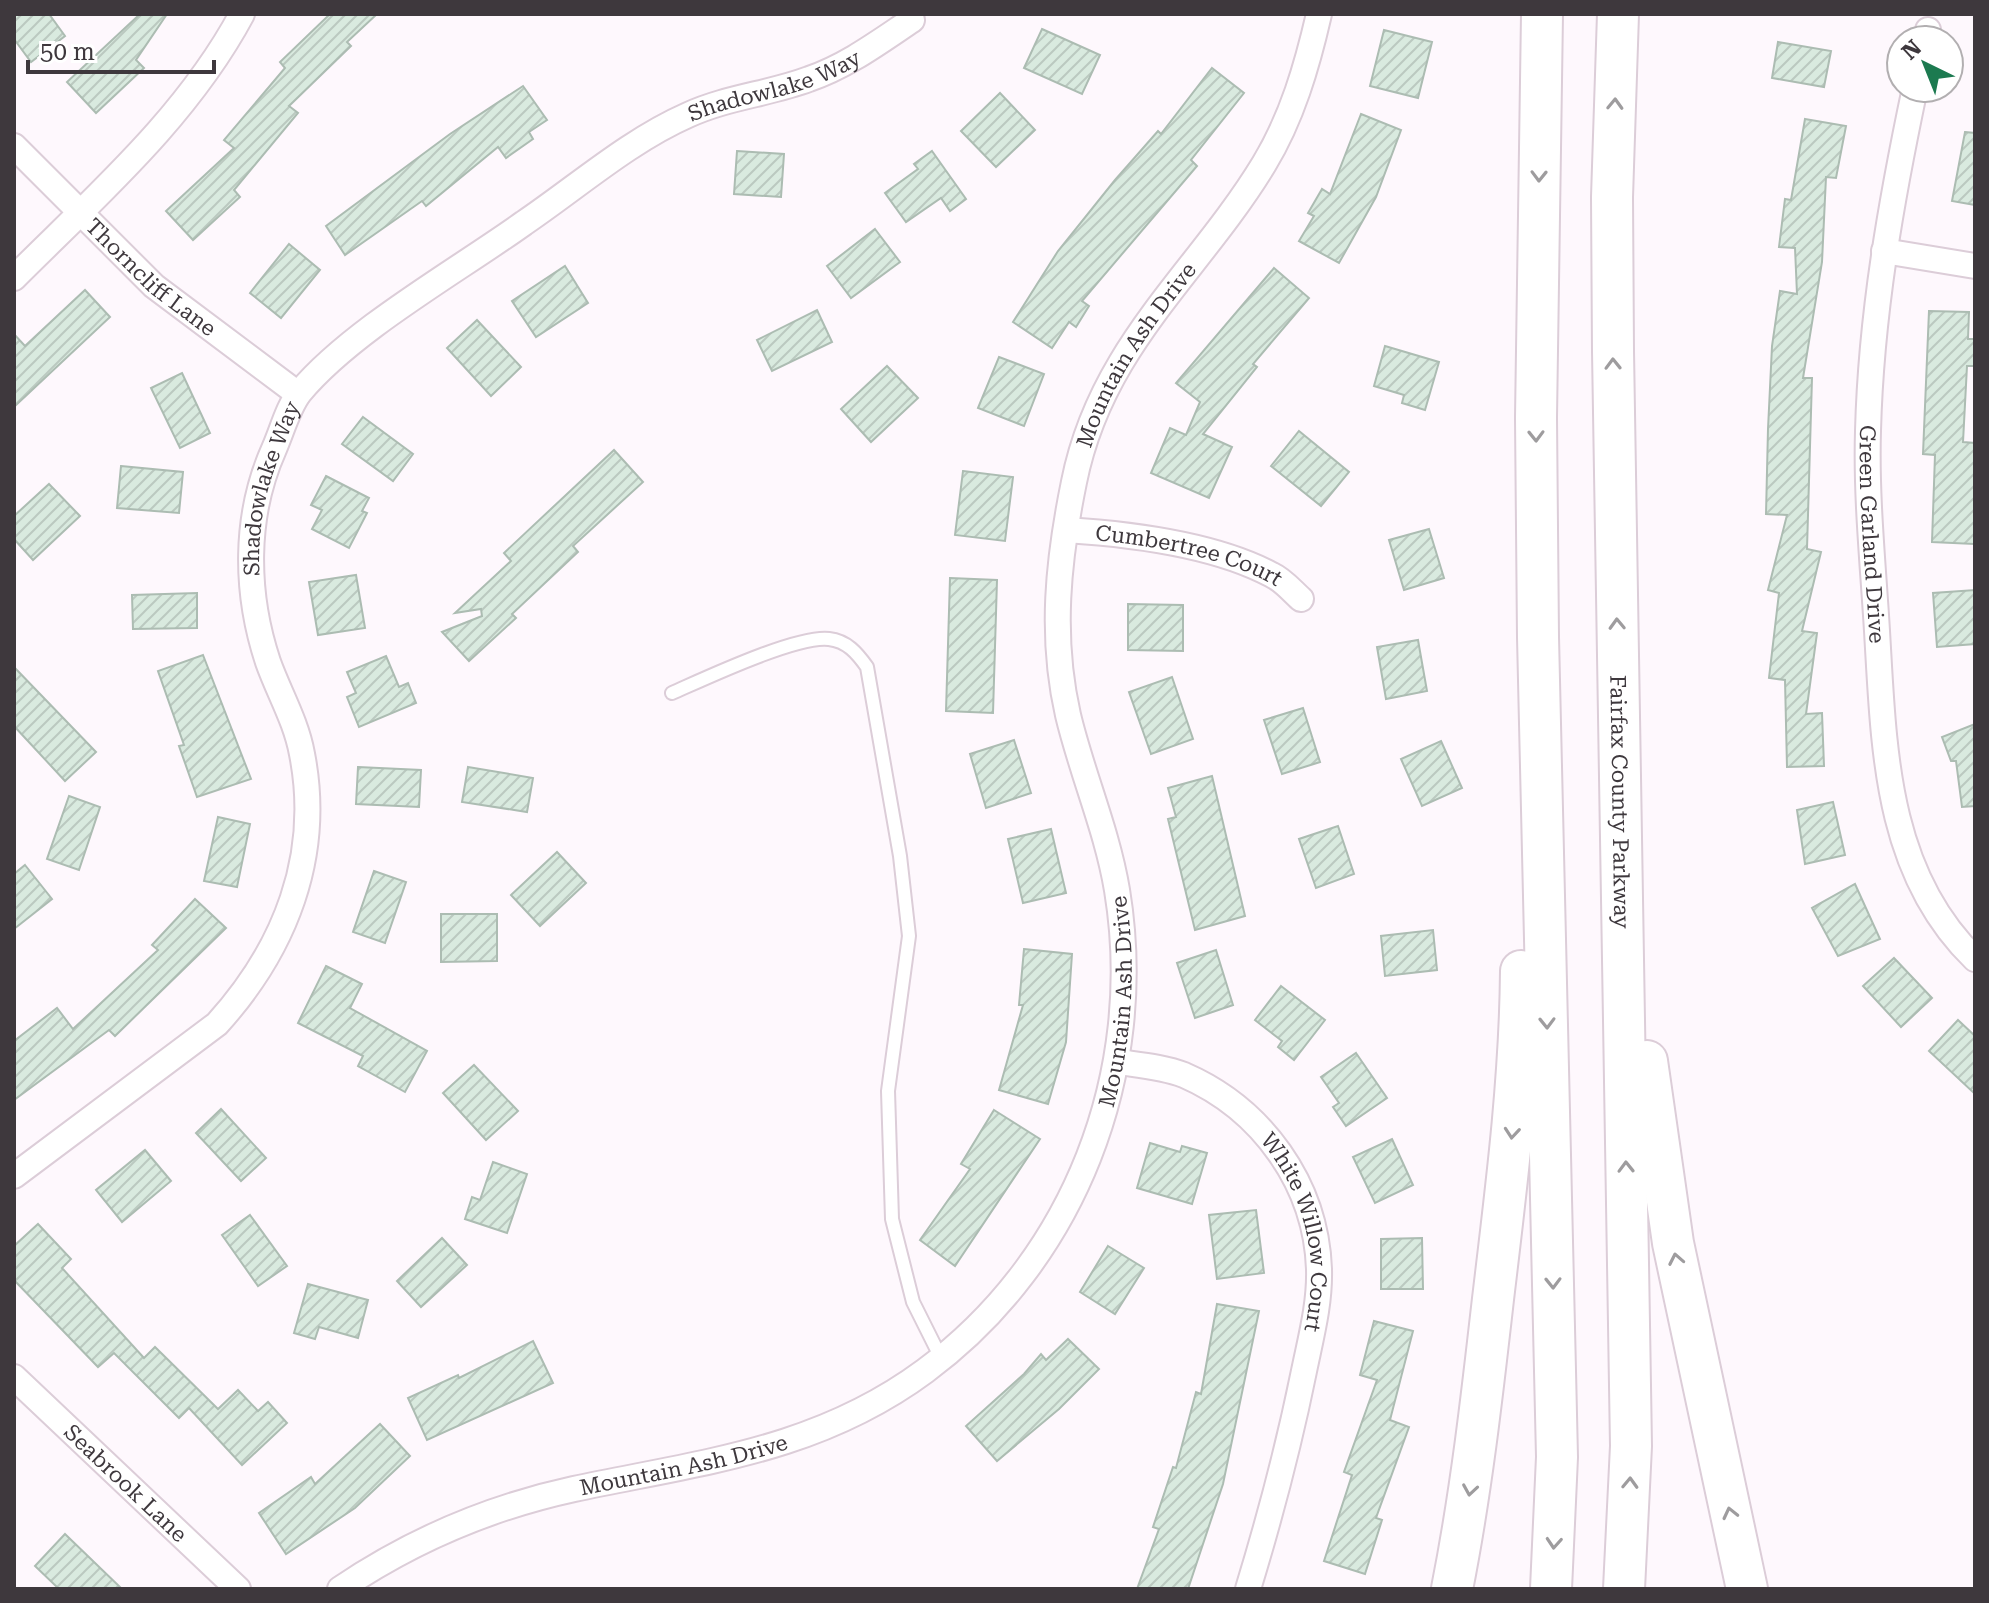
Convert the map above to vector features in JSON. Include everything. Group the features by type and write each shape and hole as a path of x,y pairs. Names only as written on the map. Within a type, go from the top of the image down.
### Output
{"highway":[{"path":"1542,14 1536,418 1538,637 1557,1457 1551,1589"},
{"name":"Fairfax County Parkway","path":"1618,14 1612,213 1623,814 1621,972 1631,1430 1624,1589"},
{"path":"1452,1589 1472,1476 1510,1153 1521,999 1519,736 1538,637"},
{"path":"1623,814 1641,959 1646,1055 1660,1165 1689,1326 1747,1589"}],"street":[{"path":"14,278 179,109 205,76 242,14"},
{"name":"Mountain Ash Drive","path":"340,1589 420,1542 516,1504 573,1489 698,1467 808,1436 865,1410 941,1358 981,1322 1049,1236 1084,1167 1104,1116 1119,1062 1125,989 1117,888 1108,845 1069,719 1056,638 1057,588 1081,452 1118,363 1143,323 1267,159 1285,124 1307,63 1319,14"},
{"name":"Shadowlake Way","path":"14,1176 217,1024 245,993 277,941 291,910 301,877 307,791 292,719 261,640 250,570 260,486 298,394 357,340 654,133 718,102 809,80 855,58 912,20"},
{"name":"Green Garland Drive","path":"1912,104 1884,251 1873,332 1868,433 1880,675 1891,793 1912,870 1943,924 1975,959"},
{"name":"Thorncliff Lane","path":"14,146 154,286 298,394"},
{"path":"1884,251 1975,266"},
{"name":"Cumbertree Court","path":"1066,530 1106,532 1235,558 1276,576 1301,599"},
{"name":"White Willow Court","path":"1119,1062 1181,1074 1213,1090 1245,1112 1287,1162 1311,1215 1319,1266 1315,1316 1288,1450 1248,1589"},
{"name":"Seabrook Lane","path":"14,1377 238,1589"}],"lane":[{"path":"672,693 768,652 828,638 852,647 867,667 900,856 909,936 888,1091 892,1219 913,1302 941,1358"}],"building":[{"path":"14,14 49,14 65,36 31,62 14,39"},
{"path":"140,14 167,14 136,60 144,68 96,113 67,82"},
{"path":"330,14 377,14 347,42 351,46 289,106 298,113 234,190 240,197 193,240 166,211 234,148 224,140 285,68 280,62"},
{"path":"1042,29 1100,55 1082,94 1024,68"},
{"path":"1384,30 1432,42 1418,98 1370,86"},
{"path":"1778,42 1831,51 1824,87 1772,78"},
{"path":"1212,68 1244,93 1191,160 1197,166 1082,301 1089,306 1076,327 1069,322 1052,348 1013,322 1058,251 1158,131 1161,134"},
{"path":"523,86 547,120 529,132 533,139 506,158 498,147 426,206 422,201 345,255 326,226 450,134"},
{"path":"1000,93 1035,130 996,167 961,131"},
{"path":"1361,114 1401,130 1376,197 1339,263 1299,241 1314,216 1308,213 1322,189 1330,194"},
{"path":"1805,119 1846,126 1836,178 1826,177 1822,262 1803,378 1812,378 1807,549 1821,552 1802,631 1817,633 1806,714 1822,713 1824,766 1787,767 1785,680 1769,678 1779,593 1768,590 1787,515 1766,514 1768,429 1772,346 1780,291 1797,294 1795,248 1779,247 1785,199 1791,200"},
{"path":"1965,132 1975,133 1975,205 1952,201"},
{"path":"737,151 784,154 781,197 734,194"},
{"path":"932,151 966,199 950,211 941,198 906,222 885,193 918,169 914,164"},
{"path":"875,229 900,262 851,298 827,266"},
{"path":"289,244 320,270 281,318 250,293"},
{"path":"565,266 588,303 536,337 512,301"},
{"path":"1274,268 1309,298 1253,364 1257,367 1203,434 1232,447 1209,498 1151,473 1170,428 1186,435 1200,402 1176,383"},
{"path":"85,290 110,317 14,407 14,334 25,346"},
{"path":"817,310 832,342 772,371 757,340"},
{"path":"1929,311 1969,312 1968,339 1975,339 1975,366 1967,366 1963,442 1975,443 1974,544 1932,542 1935,455 1923,454"},
{"path":"477,320 521,367 491,396 447,348"},
{"path":"1385,346 1439,362 1425,410 1402,403 1404,395 1374,386"},
{"path":"999,357 1044,374 1024,426 978,408"},
{"path":"887,366 918,398 871,442 841,409"},
{"path":"182,373 210,433 180,448 151,388"},
{"path":"363,417 413,454 393,481 342,444"},
{"path":"1299,431 1349,472 1321,506 1271,466"},
{"path":"614,450 643,482 573,546 578,552 512,614 516,618 469,661 442,632 482,616 481,609 455,613 511,561 504,553"},
{"path":"121,466 183,472 179,513 117,508"},
{"path":"963,471 1013,477 1005,541 955,535"},
{"path":"326,476 369,498 362,511 367,513 349,548 312,529 322,510 311,505"},
{"path":"49,484 80,516 33,560 14,539 14,516"},
{"path":"1429,529 1444,578 1404,590 1389,540"},
{"path":"356,575 365,628 318,635 309,582"},
{"path":"950,578 997,580 993,713 946,711"},
{"path":"1975,590 1975,644 1937,647 1933,593"},
{"path":"197,593 197,628 133,629 132,595"},
{"path":"1128,604 1183,605 1183,651 1128,650"},
{"path":"1418,640 1427,691 1386,699 1377,647"},
{"path":"203,655 251,779 197,797 179,746 184,745 158,671"},
{"path":"386,656 399,687 408,683 416,703 359,727 347,697 356,693 347,672"},
{"path":"14,667 96,752 65,781 14,726"},
{"path":"1172,677 1193,739 1151,754 1129,692"},
{"path":"1303,708 1320,762 1282,774 1264,720"},
{"path":"1975,724 1975,806 1962,807 1956,761 1951,761 1942,737"},
{"path":"1014,740 1031,793 986,808 970,754"},
{"path":"1441,741 1462,788 1422,806 1401,759"},
{"path":"358,767 421,770 419,807 356,804"},
{"path":"468,767 533,778 527,812 462,802"},
{"path":"1212,776 1245,916 1195,930 1168,819 1176,817 1168,788"},
{"path":"69,796 100,807 79,870 47,859"},
{"path":"1833,802 1845,855 1805,864 1797,810"},
{"path":"218,817 250,824 237,887 204,881"},
{"path":"1338,826 1354,874 1316,888 1299,839"},
{"path":"1051,829 1066,893 1023,903 1008,839"},
{"path":"557,852 586,883 540,926 511,895"},
{"path":"25,865 52,899 14,929 14,874"},
{"path":"374,871 406,882 385,943 353,932"},
{"path":"1855,884 1880,939 1838,956 1812,908"},
{"path":"195,899 226,928 115,1036 109,1030 14,1100 14,1041 57,1008 73,1029 158,950 152,945"},
{"path":"441,914 497,914 497,961 441,962"},
{"path":"1433,930 1437,970 1385,976 1381,936"},
{"path":"1024,949 1072,954 1066,1042 1048,1104 999,1090 1023,1005 1019,1005"},
{"path":"1216,950 1233,1005 1195,1018 1177,963"},
{"path":"1894,958 1932,998 1901,1027 1863,986"},
{"path":"326,966 362,984 350,1008 427,1051 405,1092 358,1066 363,1056 298,1023"},
{"path":"1281,986 1325,1020 1294,1060 1278,1047 1282,1041 1255,1020"},
{"path":"1958,1020 1975,1036 1975,1094 1929,1051"},
{"path":"1356,1053 1387,1098 1346,1126 1333,1107 1339,1103 1321,1077"},
{"path":"474,1065 518,1111 486,1140 443,1093"},
{"path":"221,1109 266,1158 241,1181 196,1133"},
{"path":"994,1110 1040,1139 955,1266 920,1240 970,1169 961,1164"},
{"path":"1392,1139 1413,1185 1375,1203 1353,1157"},
{"path":"1150,1143 1180,1152 1182,1146 1207,1153 1192,1204 1137,1188"},
{"path":"145,1150 171,1181 122,1222 96,1190"},
{"path":"493,1162 527,1174 507,1233 465,1219 472,1197 480,1200"},
{"path":"1256,1210 1264,1273 1217,1279 1209,1215"},
{"path":"250,1215 287,1266 258,1286 222,1235"},
{"path":"38,1224 71,1259 62,1268 144,1358 155,1347 218,1409 238,1390 258,1411 268,1402 287,1423 242,1465 189,1408 179,1418 114,1353 98,1367 14,1280 14,1246"},
{"path":"442,1238 467,1265 421,1307 397,1281"},
{"path":"1422,1238 1423,1289 1381,1289 1381,1239"},
{"path":"1108,1246 1144,1268 1115,1314 1080,1292"},
{"path":"308,1284 368,1300 358,1338 319,1327 315,1339 294,1333"},
{"path":"1217,1304 1259,1311 1223,1484 1188,1589 1137,1589 1159,1529 1153,1527 1173,1467 1176,1468 1196,1392 1201,1394"},
{"path":"1374,1321 1413,1331 1390,1420 1409,1427 1376,1518 1382,1520 1365,1574 1324,1561 1352,1475 1344,1472 1377,1380 1360,1375"},
{"path":"1068,1339 1099,1369 1059,1409 997,1461 966,1426 1024,1374 1041,1354 1046,1360"},
{"path":"533,1341 553,1383 427,1440 408,1398 458,1375 459,1378"},
{"path":"380,1424 410,1456 355,1508 286,1554 259,1513 311,1477 315,1484"},
{"path":"65,1534 122,1589 59,1589 35,1566"}]}
